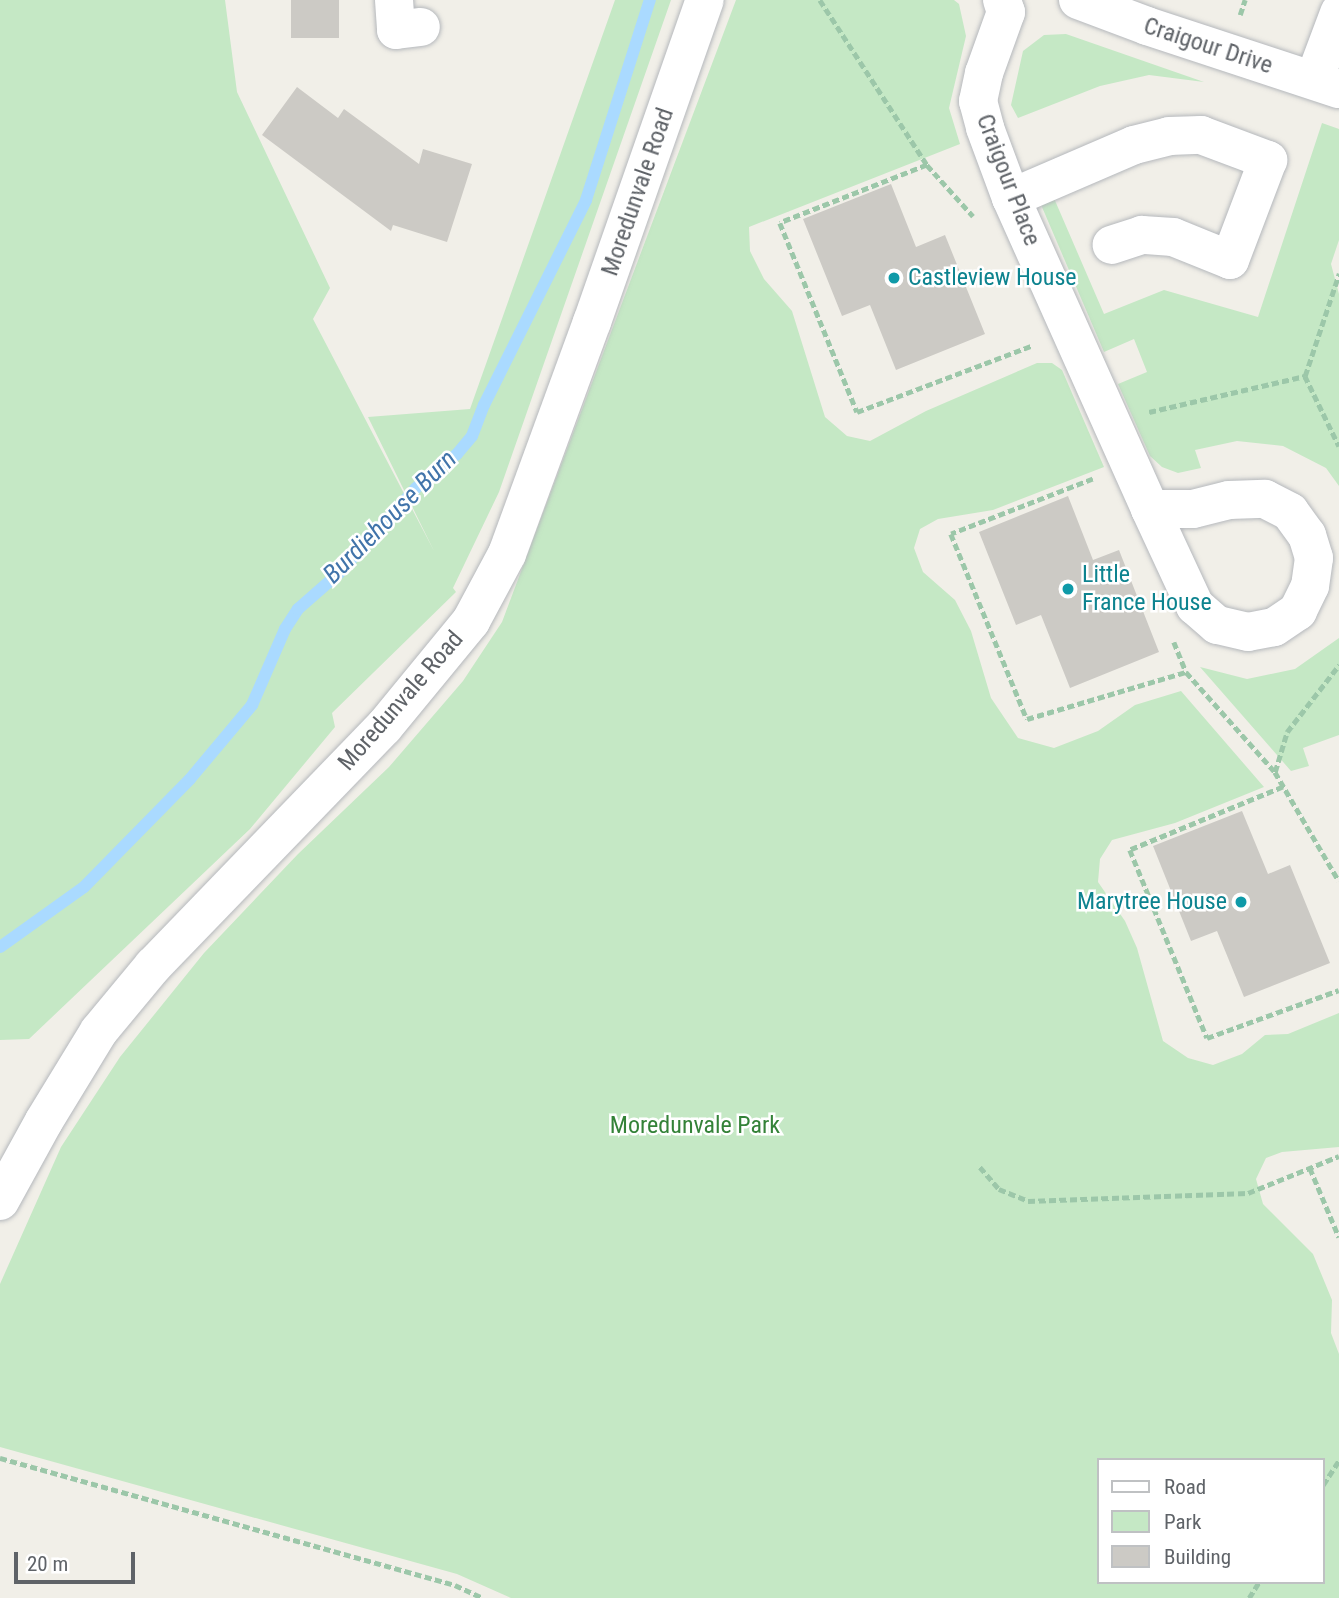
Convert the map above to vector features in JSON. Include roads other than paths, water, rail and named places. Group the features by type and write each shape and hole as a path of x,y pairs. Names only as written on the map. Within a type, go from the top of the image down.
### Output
{"street":[{"path":"394,0 396,30 421,27"},
{"name":"Moredunvale Road","path":"0,1201 44,1121 99,1031 250,862 384,727 471,621 507,554 593,322 705,0"},
{"name":"Craigour Place","path":"1002,0 1006,12 984,73 978,101 1011,198 1150,509"},
{"name":"Craigour Drive","path":"1078,0 1147,26 1327,85"},
{"path":"1327,85 1339,13"},
{"path":"1011,198 1134,145 1169,135 1201,135 1268,160 1230,260 1173,237 1142,235 1112,245"}],"waterway":[{"name":"Burdiehouse Burn","path":"0,947 84,887 190,779 252,705 285,629 298,609 339,573 416,488 457,454 472,436 484,405 586,200 650,0"}],"place":[{"name":"Castleview House","path":"894,278"},
{"name":"Little France House","path":"1068,589"},
{"name":"Marytree House","path":"1241,902"}],"park label":[{"name":"Moredunvale Park","path":"695,1126"}]}
